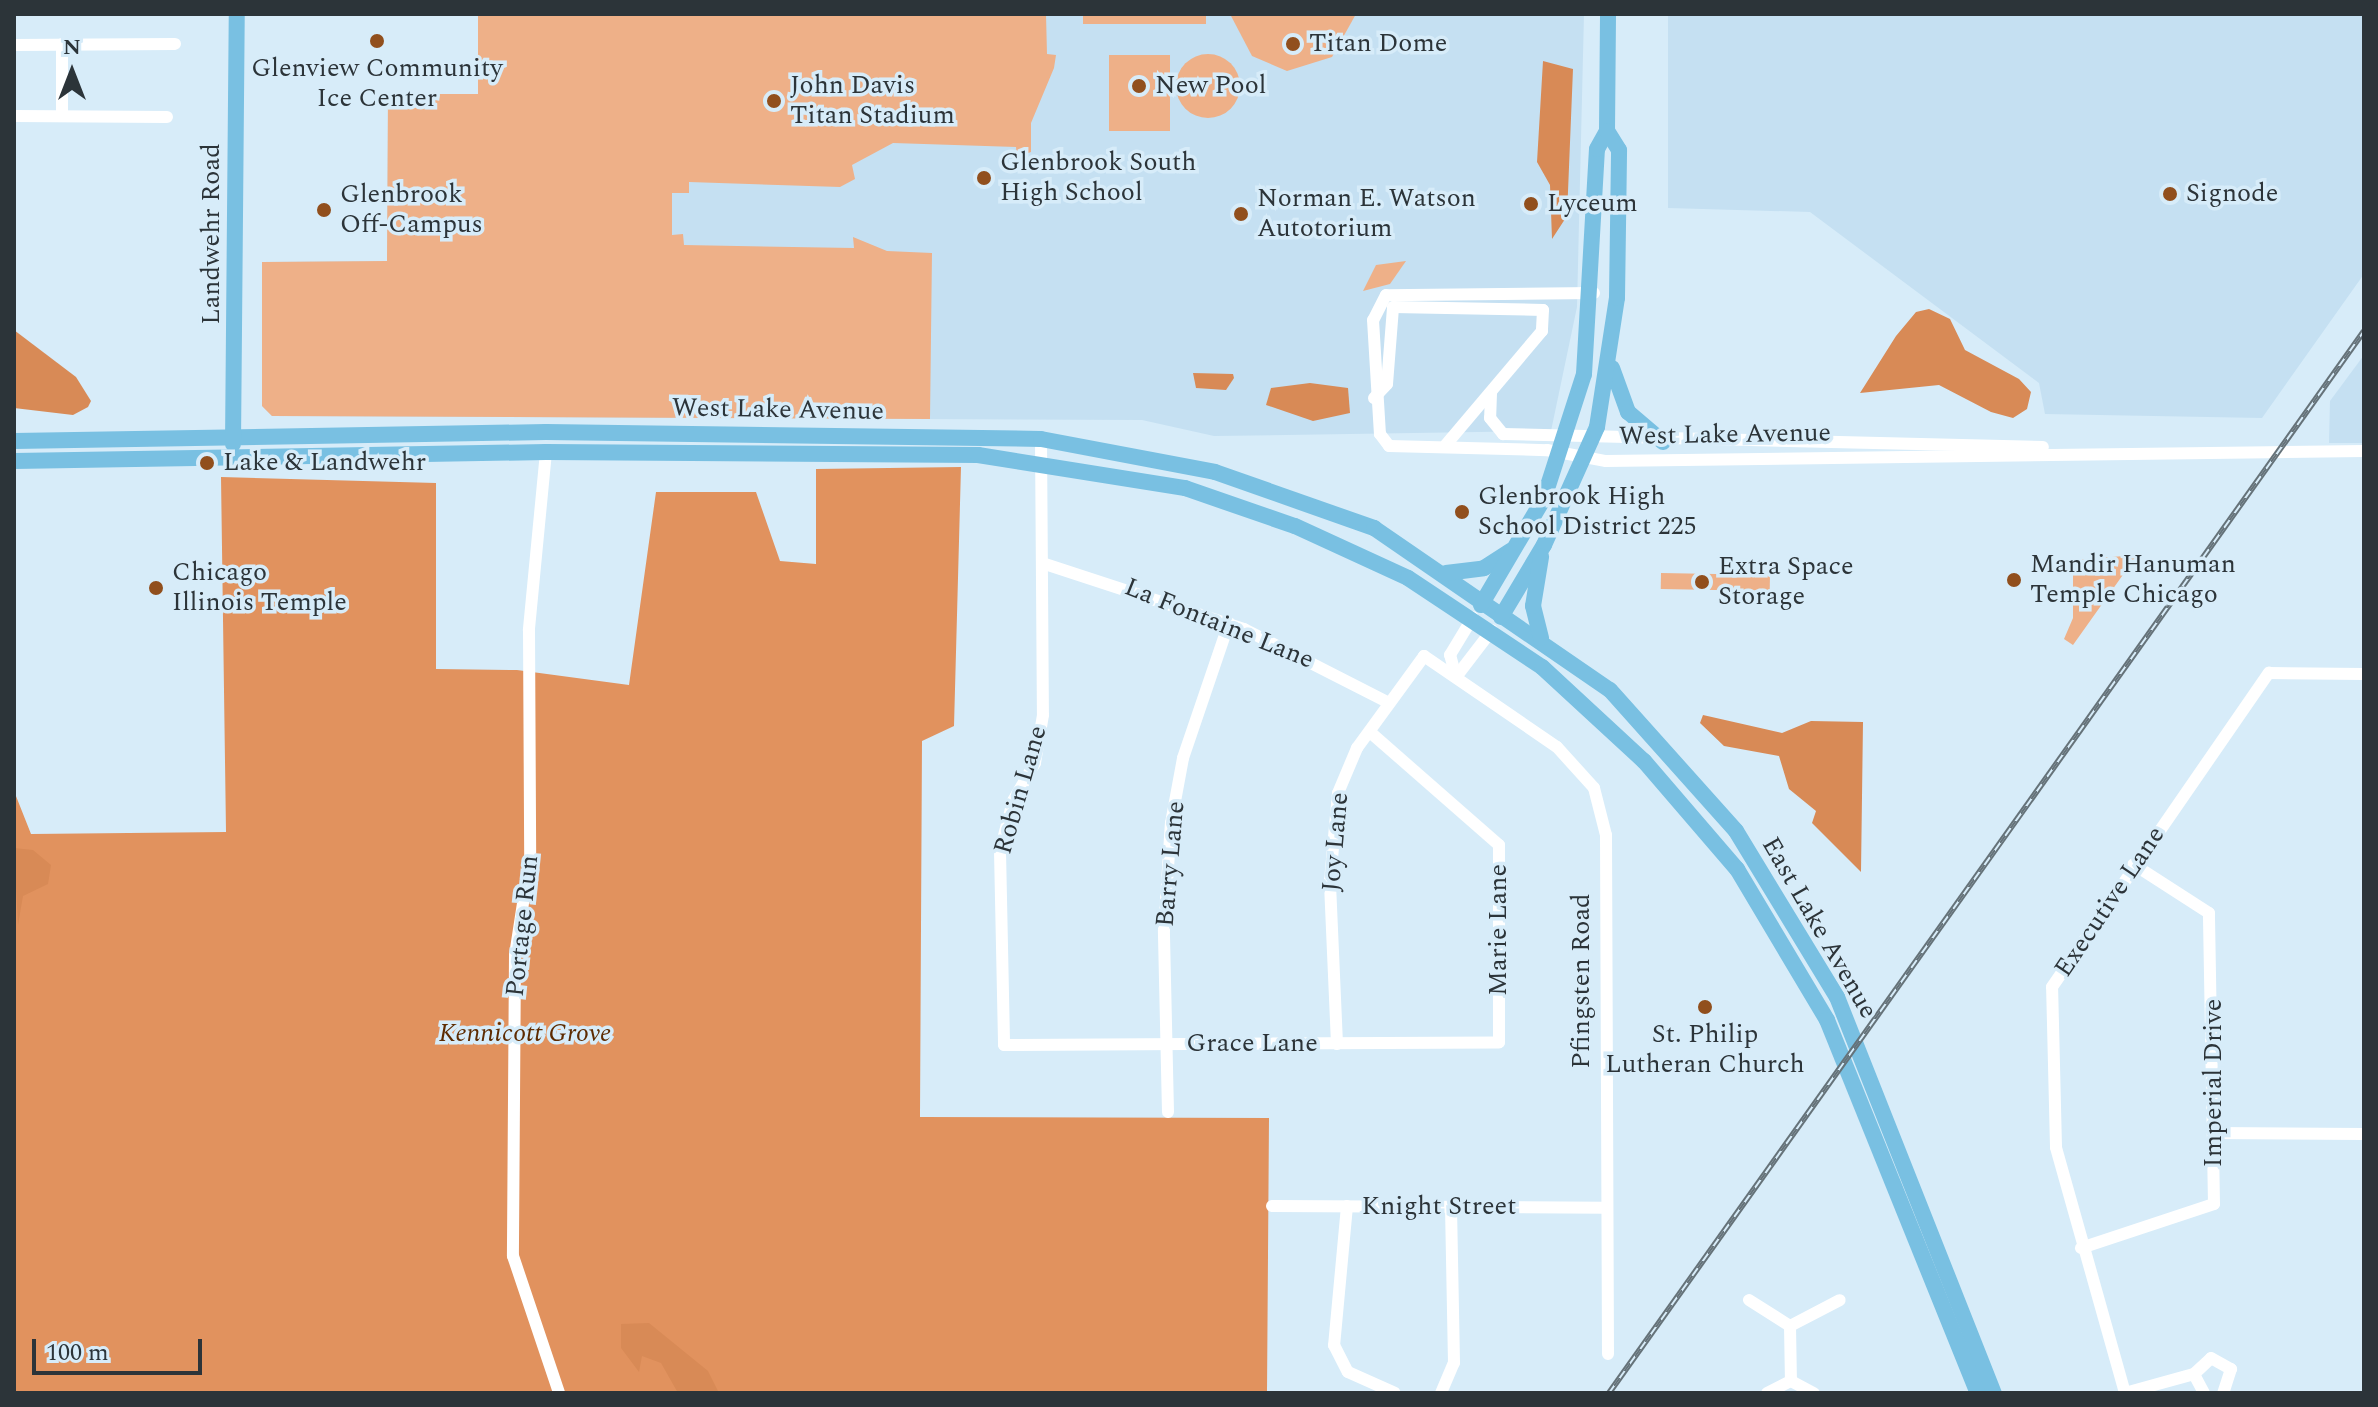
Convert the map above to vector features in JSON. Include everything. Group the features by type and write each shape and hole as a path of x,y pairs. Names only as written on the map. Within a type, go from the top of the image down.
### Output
{"main road":[{"name":"Landwehr Road","path":"232,454 237,14"},
{"path":"1473,617 1523,539 1564,444 1594,293 1597,149 1607,131 1608,14"},
{"path":"1492,630 1544,545 1585,456 1610,363 1619,150 1607,131"},
{"path":"1610,363 1628,412 1663,442"},
{"name":"West Lake Avenue","path":"14,441 233,433 1041,439 1178,462 1279,490 1374,528 1505,611"},
{"name":"West Lake Avenue","path":"14,461 232,454 788,450 1042,462 1241,505 1408,578 1492,630"},
{"path":"1446,573 1499,562 1523,539"},
{"path":"1541,638 1533,606 1544,545"},
{"name":"East Lake Avenue","path":"1505,611 1610,690 1681,762 1784,907 1837,997 1994,1393"},
{"name":"East Lake Avenue","path":"1492,630 1644,761 1766,913 1827,1020 1978,1393"}],"street":[{"path":"62,44 62,116"},
{"path":"14,45 175,44"},
{"path":"14,116 167,117"},
{"path":"1374,398 1374,313 1386,295 1594,293"},
{"path":"1374,398 1387,384 1393,307 1543,310 1545,326 1444,447"},
{"path":"1491,393 1490,418 1503,434 1564,444"},
{"name":"West Lake Avenue","path":"1374,398 1376,427 1389,446 1564,444 1592,439 2062,449 2364,451"},
{"name":"Robin Lane","path":"1004,1045 1000,851 1013,801 1035,763 1043,715 1041,439"},
{"name":"West Lake Avenue","path":"1564,444 1585,456 1677,461 2062,449"},
{"name":"Portage Run","path":"546,452 529,630 533,819 515,955 513,1256 559,1393"},
{"name":"La Fontaine Lane","path":"1042,563 1229,623 1389,703"},
{"path":"1456,677 1450,655 1473,617"},
{"name":"Barry Lane","path":"1168,1112 1166,1045 1171,823 1183,758 1229,623"},
{"path":"1456,677 1492,630"},
{"name":"Joy Lane","path":"1337,1044 1330,881 1338,793 1370,732 1424,656 1456,677"},
{"name":"Executive Lane","path":"2125,1393 2081,1248 2056,1147 2052,987 2133,864 2269,673 2364,674"},
{"name":"Pfingsten Road","path":"1456,677 1557,747 1594,788 1606,835 1608,1354"},
{"name":"Marie Lane","path":"1370,732 1499,845 1499,1042"},
{"name":"Imperial Drive","path":"2081,1248 2214,1204 2209,913 2133,864"},
{"name":"Grace Lane","path":"1004,1045 1499,1042"},
{"path":"2214,1133 2364,1134"},
{"name":"Knight Street","path":"1272,1206 1606,1208"},
{"path":"1347,1206 1334,1345 1348,1372 1395,1393"},
{"path":"1441,1393 1454,1363 1451,1206"},
{"path":"1749,1300 1790,1326"},
{"path":"1790,1326 1840,1300"},
{"path":"1790,1326 1791,1381"},
{"path":"2125,1393 2194,1374 2205,1360 2223,1360 2232,1375 2223,1393"},
{"path":"2194,1374 2204,1393"},
{"path":"1767,1393 1791,1381"},
{"path":"1791,1381 1814,1393"}],"shaded area":[{"name":"Glenbrook South High School","path":"478,14 1584,14 1577,307 1551,431 1214,436 1142,420 272,416 262,406 262,262 387,261 388,94 478,94"},
{"path":"478,14 1046,14 1047,54 1056,55 1054,68 1031,123 1031,152 1017,157 1016,147 893,143 852,165 855,179 840,187 689,182 689,193 672,193 672,235 683,234 684,245 854,248 853,237 887,251 932,253 930,419 272,416 262,406 262,262 387,261 388,94 478,94"},
{"path":"1083,14 1206,14 1206,24 1083,24"},
{"name":"Titan Dome","path":"1230,14 1356,14 1332,57 1287,71 1252,56"},
{"path":"1668,14 2364,14 2364,274 2262,418 2045,414 2039,383 1810,212 1668,208"},
{"path":"1208,54 1226,60 1234,68 1240,86 1234,104 1226,112 1208,118 1190,112 1182,104 1176,86 1182,68 1190,60"},
{"name":"New Pool","path":"1109,55 1170,55 1170,131 1109,131"},
{"path":"1543,61 1573,69 1567,216 1552,239 1550,185 1537,162"},
{"path":"1406,261 1390,284 1363,291 1376,265"},
{"path":"1929,309 1950,319 1965,350 2019,379 2031,392 2027,409 2013,418 1991,412 1939,385 1860,393 1896,336 1916,312"},
{"path":"14,330 76,377 91,401 88,407 73,415 14,408"},
{"path":"2364,355 2364,443 2329,443 2330,401"},
{"path":"1193,373 1233,374 1234,378 1226,390 1196,388"},
{"path":"1310,383 1348,388 1350,413 1313,421 1266,405 1271,388"},
{"path":"2137,555 2073,645 2064,639 2073,618 2073,560"},
{"path":"1661,573 1770,575 1770,591 1661,589"},
{"path":"1703,715 1782,733 1811,721 1863,722 1861,872 1812,823 1816,811 1789,789 1779,756 1724,746 1700,723"},
{"path":"14,848 33,850 51,865 48,884 23,896 18,925"},
{"path":"649,1323 708,1371 719,1393 678,1393 661,1363 642,1356 639,1372 621,1348 621,1324"}],"green space":[{"name":"Kennicott Grove","path":"961,467 954,726 922,741 920,1117 1269,1118 1267,1393 14,1393 14,791 31,834 226,832 221,477 436,483 436,669 517,670 629,685 656,492 756,492 780,561 816,564 816,469"}],"railway":[{"path":"1609,1393 2364,331"}],"place":[{"name":"Glenview Community Ice Center","path":"377,41"},
{"name":"Titan Dome","path":"1293,44"},
{"name":"New Pool","path":"1139,86"},
{"name":"John Davis Titan Stadium","path":"774,101"},
{"name":"Glenbrook South High School","path":"984,178"},
{"name":"Signode","path":"2170,194"},
{"name":"Lyceum","path":"1531,204"},
{"name":"Glenbrook Off-Campus","path":"324,210"},
{"name":"Norman E. Watson Autotorium","path":"1241,214"},
{"name":"Lake & Landwehr","path":"207,463"},
{"name":"Glenbrook High School District 225","path":"1462,512"},
{"name":"Mandir Hanuman Temple Chicago","path":"2014,580"},
{"name":"Extra Space Storage","path":"1702,582"},
{"name":"Chicago Illinois Temple","path":"156,588"},
{"name":"St. Philip Lutheran Church","path":"1705,1007"}]}
